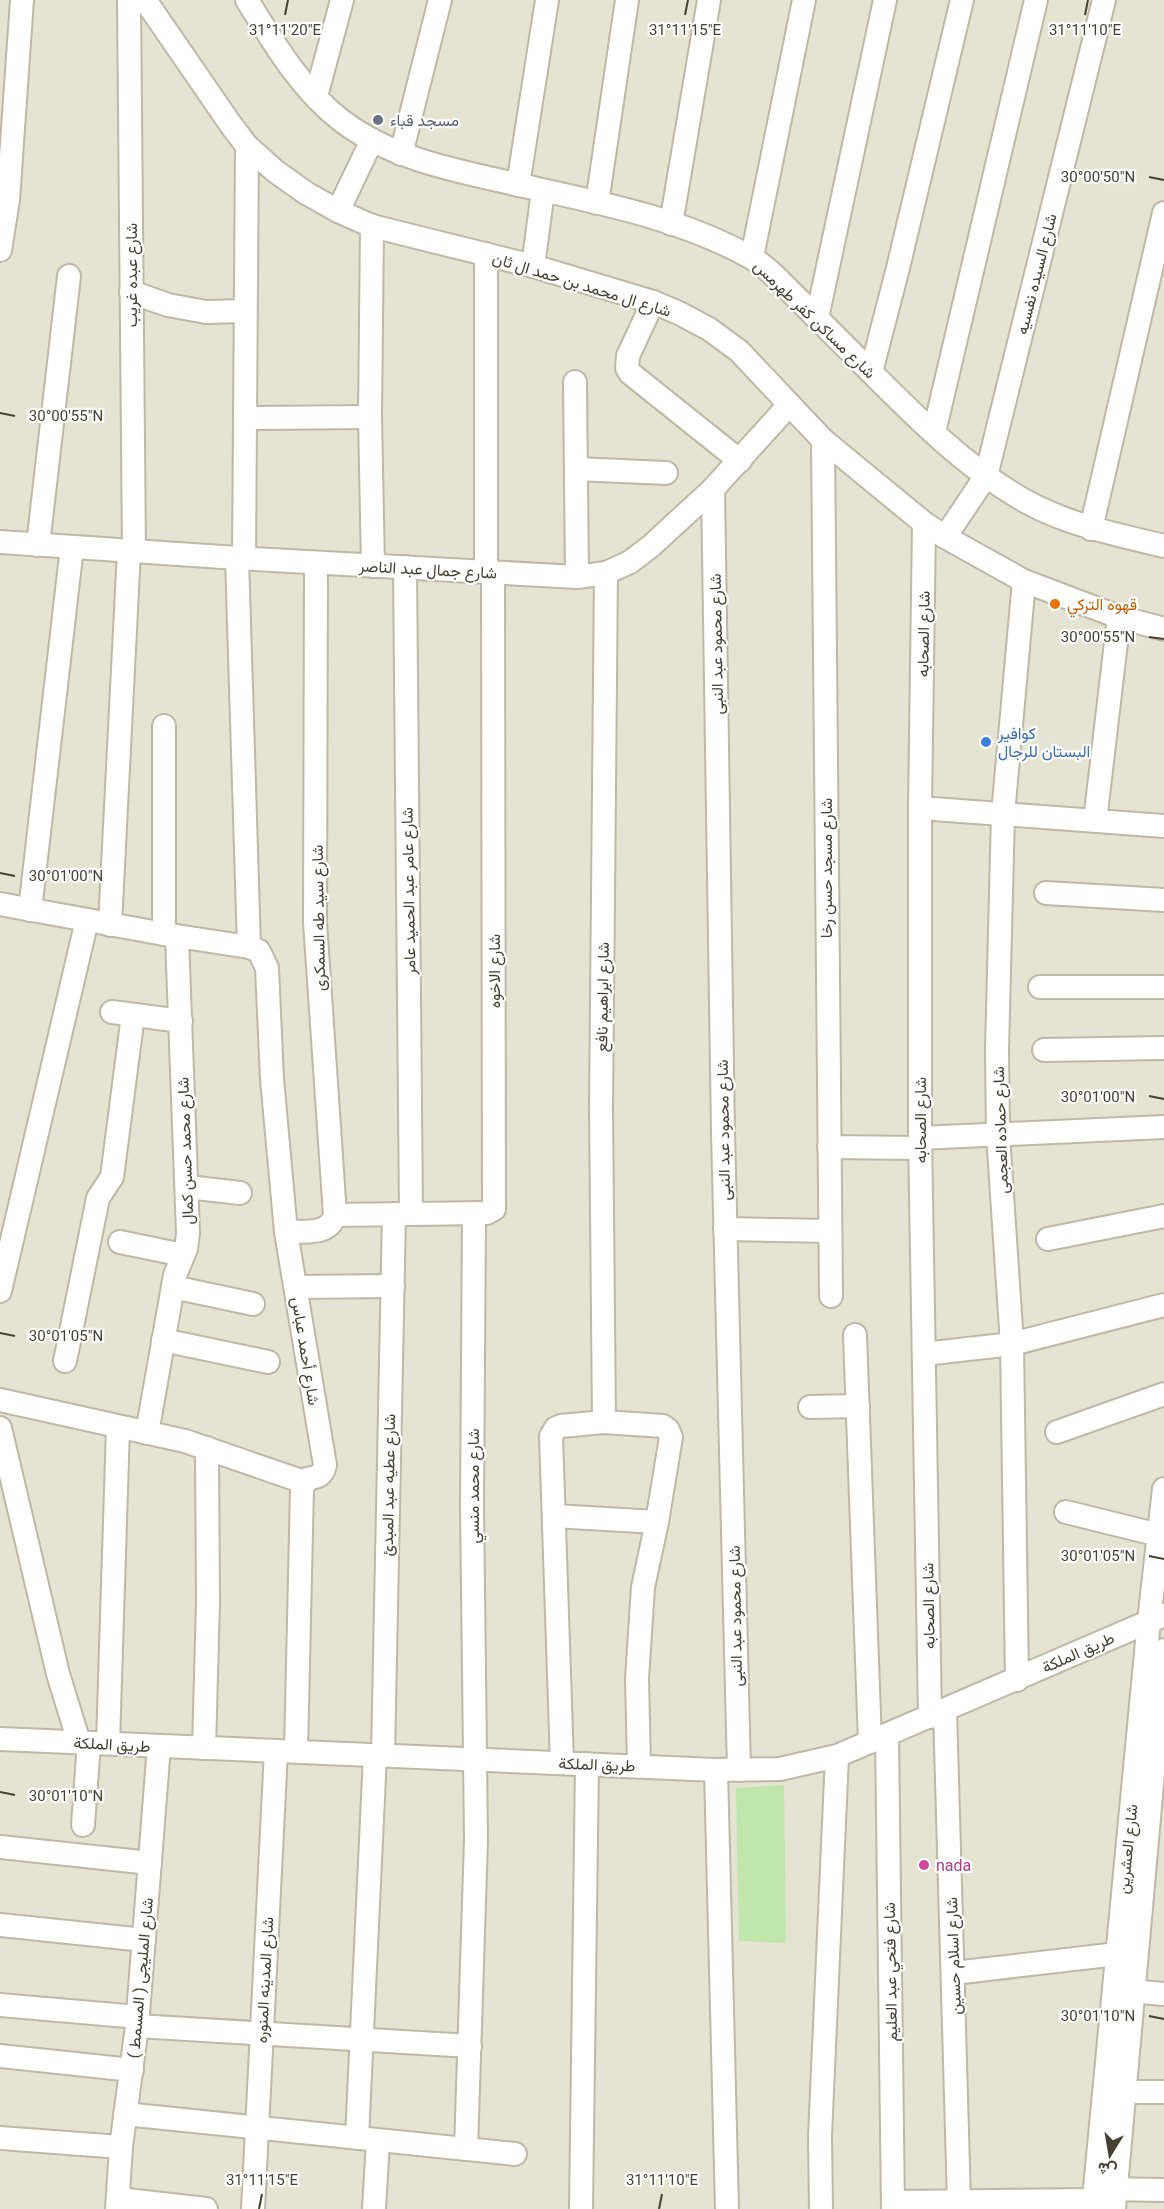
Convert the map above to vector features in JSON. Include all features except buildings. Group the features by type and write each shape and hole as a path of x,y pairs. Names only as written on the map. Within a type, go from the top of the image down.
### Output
{"street":[{"path":"0,250 8,200 22,0"},
{"name":"شارع عبده غريب","path":"129,0 131,551"},
{"name":"شارع ال محمد بن حمد ال ثان","path":"145,0 247,146 275,171 298,187 338,211 372,226 533,266 653,302 709,329 739,351 823,440 924,523 945,537 1024,581 1119,618 1164,629"},
{"path":"316,96 342,0"},
{"path":"401,154 440,0"},
{"path":"518,185 547,0"},
{"path":"597,203 627,0"},
{"path":"670,224 709,0"},
{"path":"752,257 804,0"},
{"path":"817,318 885,0"},
{"path":"871,372 962,0"},
{"path":"934,432 1036,0"},
{"name":"شارع السيده نفسيه","path":"945,537 986,476 1104,0"},
{"name":"شارع مساكن كفر طهرمس","path":"253,4 292,67 316,96 342,121 372,140 401,154 459,172 597,203 670,224 752,257 934,432 986,476 1029,503 1091,529 1164,546"},
{"path":"338,211 372,140"},
{"path":"1,908 30,910 171,936 249,946 240,558 245,418 247,146"},
{"path":"533,266 543,191"},
{"path":"1091,529 1164,213"},
{"path":"372,226 370,417 373,566"},
{"path":"486,255 490,572"},
{"path":"38,544 69,276"},
{"path":"131,292 168,305 206,312 244,312"},
{"path":"653,302 628,356 627,368 630,373 740,461"},
{"path":"575,382 577,577"},
{"name":"شارع جمال عبد الناصر","path":"1,549 38,544 316,563 577,577 606,573 630,562 651,546 713,489 789,405"},
{"path":"245,418 370,417"},
{"name":"شارع مسجد حسن رخا","path":"823,440 831,1296"},
{"path":"576,469 666,473"},
{"name":"شارع محمود عبد النبى","path":"713,489 725,1228 739,1770"},
{"name":"شارع الصحابه","path":"924,523 920,808 920,1143 924,1353 937,1714"},
{"path":"30,910 72,547"},
{"path":"110,925 131,551"},
{"name":"شارع سيد طه السمكرى","path":"316,563 315,922 335,1215"},
{"name":"شارع عامر عبد الحميد عامر","path":"403,1214 405,567"},
{"name":"شارع الاخوه","path":"474,1213 491,1212 495,1206 490,572"},
{"name":"شارع ابراهيم نافع","path":"604,1422 601,1108 606,573"},
{"name":"شارع حماده العجمى","path":"1017,1680 1012,1344 998,1135 997,1050 1003,814 1024,581"},
{"path":"1095,821 1119,618"},
{"name":"شارع محمد حسن كمال","path":"147,1433 173,1287 188,1243 189,1233 180,1021 171,936 164,726"},
{"path":"920,808 1164,826"},
{"path":"1046,893 1164,900"},
{"path":"0,1291 87,920"},
{"name":"شارع أحمد عباس","path":"249,946 259,951 267,968 272,1079 286,1232 325,1465 324,1472 318,1477 307,1479 304,1482"},
{"path":"1040,987 1164,987"},
{"path":"65,1361 98,1198 112,1177 122,1014 180,1021"},
{"path":"1044,1050 1164,1048"},
{"path":"829,1147 920,1143 998,1135 1164,1128"},
{"path":"188,1187 240,1194"},
{"path":"286,1232 324,1230 333,1222 335,1215 474,1213"},
{"name":"شارع محمد منسي","path":"466,2149 476,1840 472,1517 474,1213"},
{"name":"شارع عطيه عبد المبدئ","path":"374,2209 362,2039 379,1755 393,1286 403,1214"},
{"path":"1048,1239 1164,1216"},
{"path":"725,1228 830,1231"},
{"path":"120,1242 183,1254"},
{"path":"296,1287 393,1286"},
{"path":"173,1287 253,1304"},
{"path":"924,1353 1012,1344 1164,1305"},
{"name":"شارع فتحي عبد العليم","path":"855,1335 878,1739 893,2205"},
{"path":"164,1340 268,1362"},
{"path":"1057,1432 1164,1394"},
{"path":"0,1400 207,1448 304,1482 286,1751"},
{"path":"810,1407 858,1406"},
{"path":"562,1763 551,1436 553,1431 561,1426 604,1422 663,1426 668,1430 670,1437 657,1522 643,1587 636,1679 639,1766"},
{"path":"83,1825 118,1427"},
{"path":"0,1428 58,1674 92,1743"},
{"path":"204,1748 208,1602 207,1448"},
{"name":"شارع العشرين","path":"1102,2199 1124,1991 1154,1876 1155,1845 1151,1760 1159,1535 1164,1490"},
{"path":"1066,1512 1159,1535"},
{"path":"554,1516 657,1522"},
{"name":"طريق الملكة","path":"0,1739 716,1770 780,1769 837,1756 1157,1618"},
{"name":"شارع العشرين","path":"1102,2199 1125,2092 1124,1991 1117,1954 1151,1760 1164,1650"},
{"name":"شارع اسلام حسين","path":"937,1714 954,1973 959,2202"},
{"name":"شارع المليجى ( المسمط )","path":"118,2204 121,2147 137,2021 159,1746"},
{"name":"شارع المدينه المنوره","path":"253,2209 261,2033 286,1751"},
{"path":"821,2209 820,2136 837,1756"},
{"path":"581,2209 587,1764"},
{"path":"716,1770 726,2209"},
{"path":"0,1847 150,1863"},
{"path":"0,1925 144,1940"},
{"path":"954,1973 1117,1954"},
{"path":"1124,1991 1164,1994"},
{"path":"0,2005 261,2033 470,2046"},
{"path":"0,2056 132,2070"},
{"path":"1125,2092 1164,2092"},
{"path":"125,2114 515,2154"},
{"path":"0,2138 121,2147"},
{"path":"893,2205 1102,2199 1164,2190"},
{"path":"118,2204 206,2209"}],"shaded area":[{"path":"0,0 1164,0 1164,2209 0,2209"}],"green space":[{"path":"784,1785 786,1943 739,1941 736,1788"}],"place":[{"name":"مسجد قباء","path":"378,120"},
{"name":"قهوه التركي","path":"1055,604"},
{"name":"كوافير البستان للرجال","path":"986,742"},
{"name":"nada","path":"924,1865"}]}
